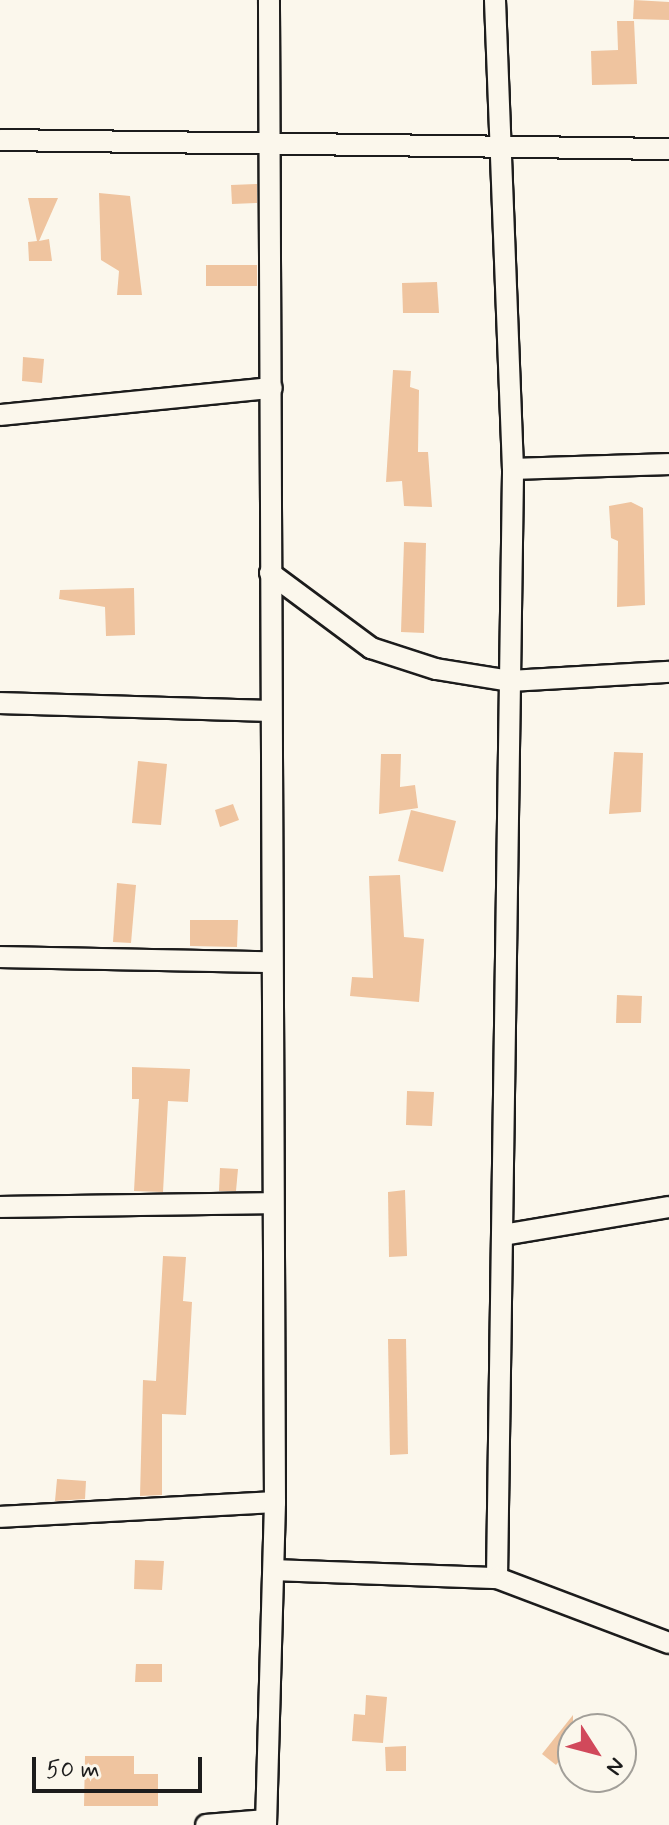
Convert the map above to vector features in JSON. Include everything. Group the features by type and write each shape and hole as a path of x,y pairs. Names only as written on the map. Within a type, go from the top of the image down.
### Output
{"street":[{"path":"206,1825 266,1822 275,1570 270,573 275,142 269,0"},
{"path":"495,0 498,146 513,469 497,1578"},
{"path":"0,140 669,149"},
{"path":"0,415 272,388"},
{"path":"513,469 669,464"},
{"path":"270,573 371,648 511,681 669,672"},
{"path":"0,703 270,711"},
{"path":"0,957 270,962"},
{"path":"0,1207 272,1203"},
{"path":"503,1235 669,1207"},
{"path":"0,1517 275,1502"},
{"path":"275,1570 497,1578 669,1643"}],"building":[{"path":"634,0 669,2 669,20 633,19"},
{"path":"617,21 634,21 637,84 592,85 591,51 618,50"},
{"path":"257,184 257,203 232,204 231,185"},
{"path":"99,193 130,196 142,295 117,295 119,271 101,260"},
{"path":"28,198 58,198 39,241 49,239 52,261 29,261 28,242 37,241"},
{"path":"206,265 257,265 257,286 206,286"},
{"path":"437,282 439,313 403,313 402,283"},
{"path":"23,357 44,359 42,383 22,381"},
{"path":"393,370 411,371 410,387 419,390 418,452 428,452 432,507 404,506 402,481 386,482"},
{"path":"631,502 643,508 645,605 617,607 618,541 611,538 609,506"},
{"path":"404,542 426,543 424,633 401,632"},
{"path":"134,588 135,635 106,636 105,607 59,599 60,590"},
{"path":"614,752 643,753 641,812 609,814"},
{"path":"381,754 401,754 400,787 415,785 418,808 379,814"},
{"path":"138,761 167,764 161,825 132,823"},
{"path":"233,804 239,820 220,827 215,810"},
{"path":"411,810 456,821 443,872 398,861"},
{"path":"400,875 404,937 424,939 419,1002 350,996 352,977 373,978 369,876"},
{"path":"117,883 136,885 131,943 113,942"},
{"path":"190,920 238,920 237,947 190,946"},
{"path":"617,995 642,996 641,1023 616,1023"},
{"path":"132,1067 190,1069 188,1102 168,1101 163,1192 134,1191 139,1099 132,1099"},
{"path":"407,1091 434,1092 432,1126 406,1125"},
{"path":"220,1168 238,1169 236,1191 219,1191"},
{"path":"405,1190 407,1256 389,1257 388,1192"},
{"path":"163,1256 186,1257 183,1301 192,1302 186,1415 162,1414 162,1495 140,1496 143,1380 156,1381"},
{"path":"388,1339 406,1339 408,1454 390,1455"},
{"path":"57,1479 86,1481 85,1499 55,1501"},
{"path":"135,1560 164,1561 162,1590 134,1589"},
{"path":"136,1664 162,1664 162,1682 135,1682"},
{"path":"366,1695 387,1697 383,1743 352,1741 354,1714 365,1715"},
{"path":"557,1735 556,1765 542,1754"},
{"path":"406,1746 406,1771 386,1771 385,1747"},
{"path":"85,1756 134,1756 134,1774 158,1774 158,1806 84,1806"}]}
